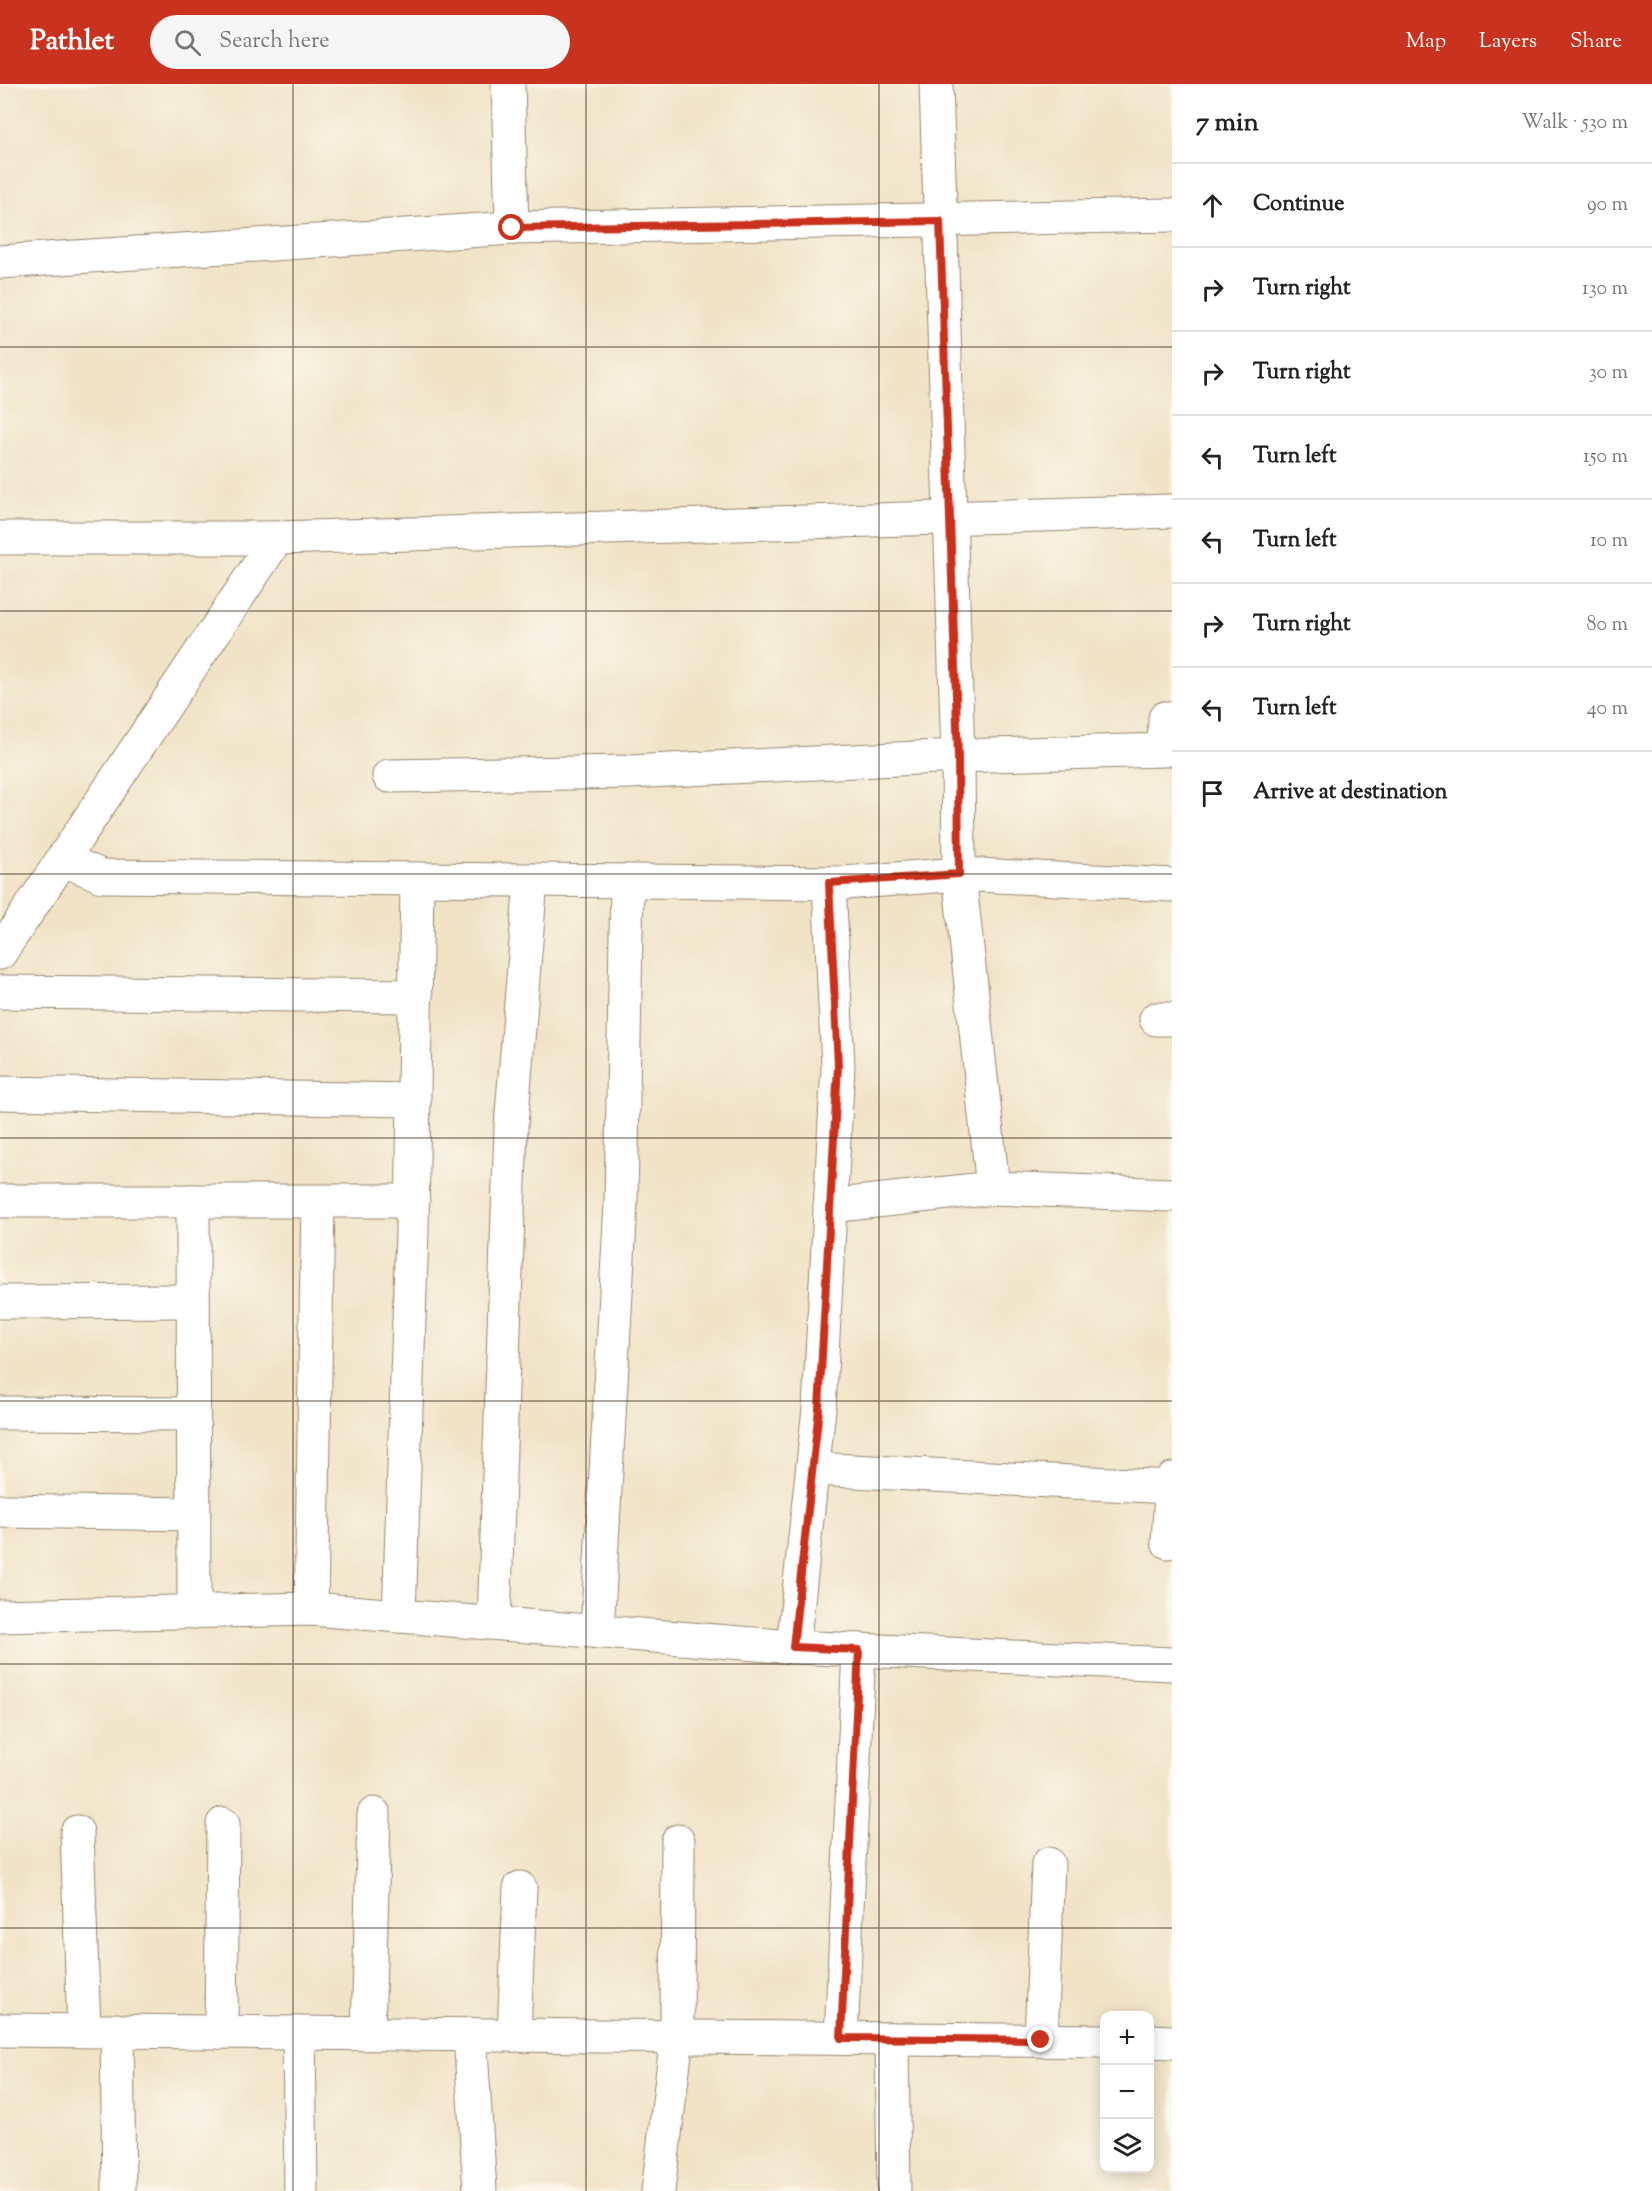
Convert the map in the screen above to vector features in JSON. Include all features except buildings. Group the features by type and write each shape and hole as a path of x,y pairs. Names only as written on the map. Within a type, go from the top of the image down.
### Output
{"street":[{"path":"508,84 512,228"},
{"path":"936,84 958,756 959,874 993,1188"},
{"path":"0,262 512,228 1172,215"},
{"path":"0,538 277,538 1172,511"},
{"path":"0,953 277,538"},
{"path":"389,776 630,771 958,756 1164,750 1165,718 1172,718"},
{"path":"62,859 102,876 829,883 959,874 1172,885"},
{"path":"399,1616 413,1202 417,879"},
{"path":"494,1623 511,1126 531,880"},
{"path":"597,1632 621,1204 627,881"},
{"path":"793,1647 819,1409 838,1066 829,883"},
{"path":"0,992 416,996"},
{"path":"0,1093 414,1100"},
{"path":"830,1206 993,1188 1172,1195"},
{"path":"0,1201 413,1202"},
{"path":"193,1202 194,1612"},
{"path":"311,1609 318,1202"},
{"path":"0,1302 192,1301"},
{"path":"0,1413 193,1414"},
{"path":"813,1469 1171,1487"},
{"path":"1168,1542 1172,1479"},
{"path":"0,1511 194,1514"},
{"path":"0,1616 311,1609 793,1647 1172,1664"},
{"path":"841,2038 859,1650"},
{"path":"368,2033 374,1814"},
{"path":"221,2032 223,1824"},
{"path":"77,1832 84,2030"},
{"path":"658,2191 677,2037 678,1841"},
{"path":"1041,2040 1048,1864"},
{"path":"514,2035 520,1888"},
{"path":"0,2030 1100,2041"},
{"path":"117,2030 119,2191"},
{"path":"299,2033 301,2191"},
{"path":"470,2034 480,2191"},
{"path":"892,2039 894,2191"},
{"path":"1154,2042 1172,2042"}],"route":[{"path":"512,228 940,221 958,756 959,874 829,883 838,1066 819,1409 793,1647 859,1650 841,2038 1041,2040"}]}
